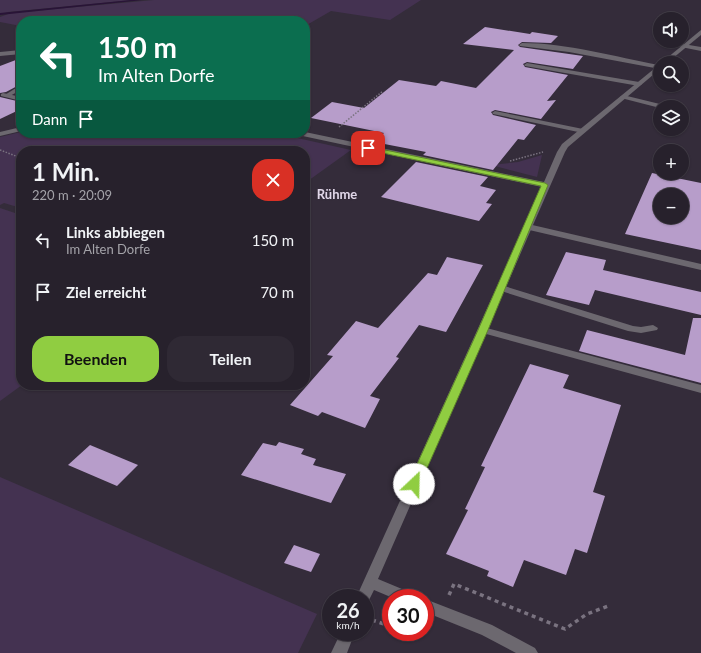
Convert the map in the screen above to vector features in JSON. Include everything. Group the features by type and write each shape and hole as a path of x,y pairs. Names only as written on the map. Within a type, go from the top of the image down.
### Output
{"street":[{"path":"689,41 701,32"},
{"path":"522,45 534,45 653,64"},
{"path":"689,47 701,49"},
{"path":"671,56 681,48"},
{"path":"0,54 16,52"},
{"path":"527,65 639,84"},
{"path":"367,589 483,330 557,158 565,146 653,72"},
{"path":"2,94 16,89"},
{"path":"2,94 16,98"},
{"path":"623,97 653,104"},
{"path":"496,114 583,131"},
{"path":"0,134 16,130"},
{"path":"310,136 545,185"},
{"path":"528,227 701,267"},
{"path":"501,288 632,329 641,330 653,328"},
{"path":"483,330 701,389"},
{"path":"370,582 387,589"},
{"path":"434,609 486,630 530,653"},
{"path":"339,653 344,641"}],"path":[{"path":"324,139 383,91"},
{"path":"509,161 565,146"},
{"path":"0,150 16,156"},
{"path":"454,584 565,629 587,614 608,606"}],"shaded area":[{"path":"0,0 133,0 8,12 0,15"},
{"path":"154,0 421,0 390,20 331,11 310,23 310,16 16,16 16,25 0,22 0,17 11,13"},
{"path":"16,133 16,138 297,138 351,150 310,179 310,146 16,146 16,207 4,203 0,205 0,137"},
{"path":"542,155 537,177 491,165 518,162"},
{"path":"0,208 16,213 16,389 0,401"},
{"path":"0,477 317,614 298,653 0,653"}],"building":[{"path":"485,27 530,34 532,32 558,36 551,43 522,42 518,45 520,47 583,56 573,69 527,62 523,64 525,67 568,75 547,101 556,100 541,119 495,110 491,112 493,115 536,125 524,140 518,139 493,170 423,155 426,152 374,142 384,133 311,118 332,102 364,108 399,80 436,86 441,81 476,88 514,50 463,44"},
{"path":"16,60 16,87 6,92 0,93 0,66"},
{"path":"0,97 16,101 16,111 0,119"},
{"path":"416,162 488,177 480,186 496,190 486,203 492,204 479,221 381,197"},
{"path":"652,173 653,180 686,180 701,183 701,250 625,234"},
{"path":"566,252 606,260 603,270 701,292 701,315 595,290 589,305 546,295"},
{"path":"447,257 483,265 446,332 419,325 396,357 399,358 370,396 380,399 365,428 322,412 318,416 290,405 303,390 310,390 310,382 333,356 327,355 356,321 378,328 428,273 437,275"},
{"path":"693,318 701,318 701,383 579,351 587,330 685,355"},
{"path":"530,364 569,375 563,388 621,405 593,492 605,496 587,553 575,549 566,575 524,560 513,587 487,576 489,571 446,554 468,510 465,509 485,467 481,466"},
{"path":"279,442 304,449 301,454 316,459 313,465 346,474 331,503 241,475 263,443 276,446"},
{"path":"90,445 138,465 117,486 68,465"},
{"path":"294,545 320,554 311,572 284,563"}],"waterway":[{"path":"0,14 141,0"}],"district":[{"name":"Rühme","path":"337,194"}],"route":[{"path":"368,148 545,185 483,330 414,484"}]}
